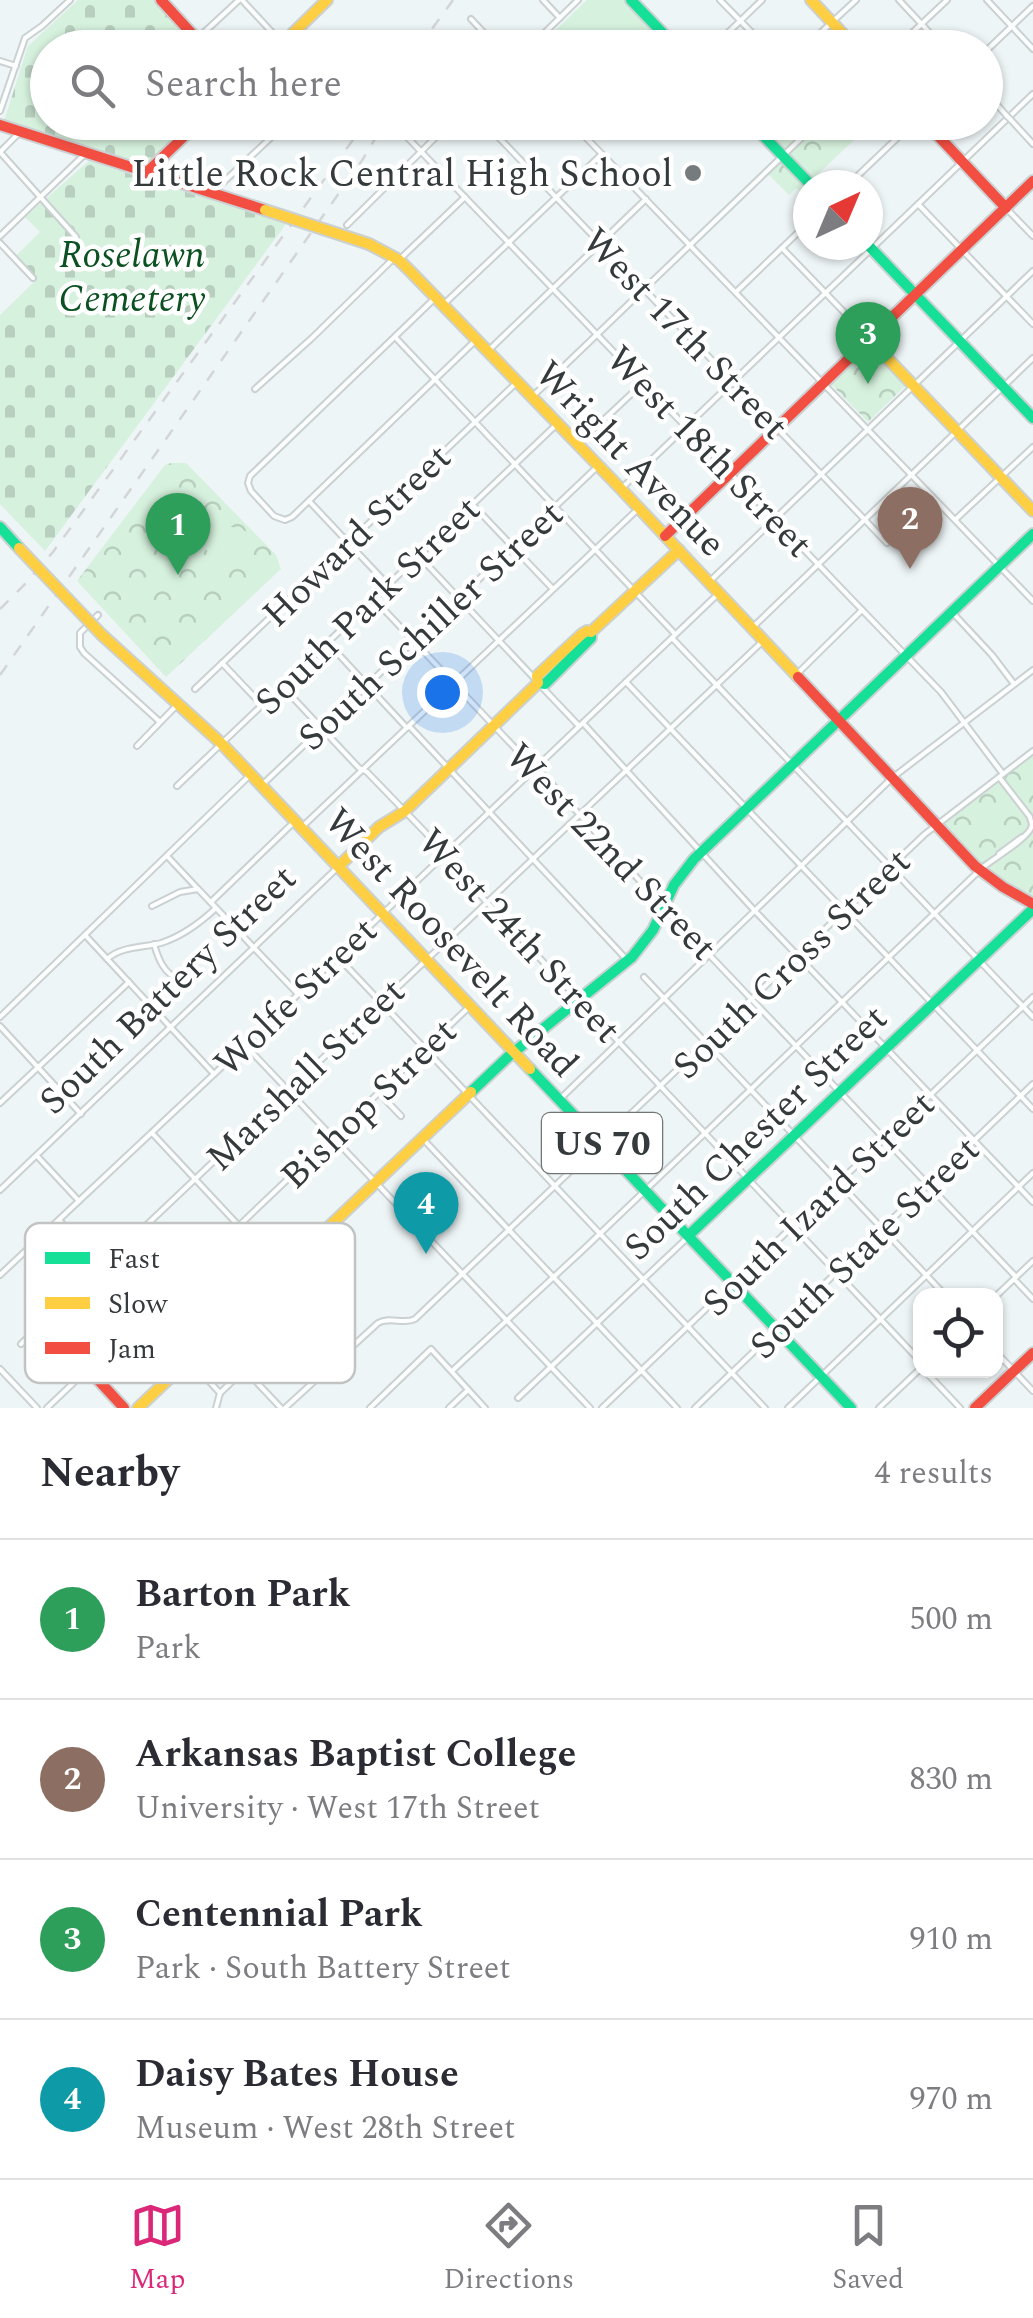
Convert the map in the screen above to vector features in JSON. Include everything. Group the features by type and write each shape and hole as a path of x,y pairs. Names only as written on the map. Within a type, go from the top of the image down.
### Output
{"main road":[{"path":"161,0 189,30"},
{"path":"630,0 659,30"},
{"path":"810,0 839,30"},
{"path":"295,30 323,1"},
{"name":"Wright Avenue","path":"0,125 30,135"},
{"name":"Wright Avenue","path":"45,140 369,244 397,259 599,465 936,825 980,870 1030,910"},
{"path":"146,173 180,140"},
{"path":"767,140 796,170"},
{"path":"942,140 1006,208"},
{"path":"666,536 1033,181"},
{"path":"882,260 1033,418"},
{"path":"870,340 1033,511"},
{"name":"West Roosevelt Road","path":"0,527 102,634 180,703 262,785 852,1408"},
{"path":"333,1223 514,1051 628,961 649,937 674,885 701,852 1033,534"},
{"path":"635,592 679,550"},
{"name":"South Battery Street","path":"339,866 378,827 404,811 538,683 545,684 592,638 591,632 635,592"},
{"name":"South Chester Street","path":"689,1235 1030,910"},
{"path":"975,1408 1033,1353"},
{"path":"100,1383 124,1408"},
{"path":"138,1408 165,1383"}],"street":[{"path":"36,30 70,0"},
{"path":"213,30 240,0 266,30"},
{"path":"543,0 560,18"},
{"path":"548,30 578,0"},
{"path":"720,0 750,30"},
{"path":"730,30 762,0"},
{"path":"823,30 856,0"},
{"path":"899,0 928,30"},
{"path":"916,30 946,0"},
{"path":"986,0 1033,49"},
{"path":"1003,35 1033,6"},
{"path":"471,19 481,30"},
{"path":"0,112 24,38 30,34"},
{"path":"0,61 16,66"},
{"path":"1003,123 1033,94"},
{"path":"1003,111 1033,144"},
{"path":"20,132 0,152 76,237"},
{"path":"212,194 268,140"},
{"name":"West 18th Street","path":"410,140 941,692 1032,823 1032,829 980,870"},
{"path":"347,226 434,140"},
{"name":"West 17th Street","path":"501,140 887,542"},
{"path":"589,140 1033,602"},
{"path":"531,398 799,140"},
{"path":"864,170 895,140"},
{"path":"883,235 985,140"},
{"path":"34,278 0,240 86,153"},
{"path":"476,340 292,517 282,520 274,516 251,491 252,473 395,337 510,242 602,154"},
{"path":"255,389 465,197"},
{"path":"487,352 646,199"},
{"path":"918,204 1033,324"},
{"path":"1006,208 1033,236"},
{"path":"736,292 793,237"},
{"path":"782,248 870,340"},
{"path":"621,489 858,260"},
{"path":"710,582 1033,270"},
{"path":"395,337 792,765 1033,1017"},
{"path":"752,628 1033,358"},
{"name":"Howard Street","path":"195,689 516,382"},
{"path":"578,444 644,382"},
{"name":"South Park Street","path":"177,786 557,424"},
{"path":"956,520 1033,447"},
{"name":"South Schiller Street","path":"262,785 599,465"},
{"path":"308,501 388,585"},
{"path":"473,504 553,589"},
{"path":"107,959 121,950 154,944 186,932 639,508"},
{"path":"419,556 1033,1202"},
{"name":"Wolfe Street","path":"56,1223 720,593"},
{"name":"West 22nd Street","path":"374,599 973,1230 1033,1299"},
{"path":"797,674 862,610"},
{"path":"952,612 1014,684"},
{"path":"98,614 80,632 84,653 160,722"},
{"name":"Marshall Street","path":"148,1223 764,640"},
{"path":"328,642 628,961"},
{"path":"222,663 262,705"},
{"path":"560,1099 892,778 1033,670"},
{"path":"626,682 1033,1109"},
{"name":"West 24th Street","path":"282,686 913,1353"},
{"path":"137,746 180,703"},
{"name":"South Cross Street","path":"355,1344 378,1323 388,1319 413,1320 936,825 1033,752"},
{"path":"0,1017 251,774"},
{"path":"167,856 298,994"},
{"name":"South Battery Street","path":"0,1190 339,866"},
{"path":"452,1371 980,870"},
{"path":"152,906 180,892 198,889"},
{"path":"1030,910 1033,927"},
{"path":"84,935 214,1074"},
{"path":"154,944 168,972 180,979"},
{"path":"337,956 765,1408"},
{"path":"644,977 938,1288"},
{"path":"0,1103 128,982"},
{"name":"South Izard Street","path":"602,1408 1033,998"},
{"name":"Bishop Street","path":"242,1223 471,1005"},
{"path":"0,1026 81,1114"},
{"path":"245,1045 590,1408"},
{"name":"South State Street","path":"694,1408 1033,1084"},
{"path":"378,1093 400,1116"},
{"path":"152,1133 236,1223"},
{"path":"422,1139 677,1408"},
{"path":"37,1156 79,1201"},
{"path":"788,1408 1033,1173"},
{"path":"59,1220 62,1223"},
{"name":"South Chester Street","path":"518,1398 689,1235"},
{"name":"Wolfe Street","path":"0,1275 25,1252"},
{"path":"1003,1289 1033,1261"},
{"name":"Marshall Street","path":"21,1344 25,1339"},
{"path":"370,1408 431,1349 485,1408"},
{"path":"1003,1359 1033,1391"},
{"path":"0,1368 37,1408"},
{"path":"879,1408 913,1378"},
{"path":"930,1378 960,1408"},
{"name":"Bishop Street","path":"47,1408 74,1383"},
{"path":"211,1383 220,1393"},
{"path":"216,1408 220,1393 231,1383"},
{"path":"259,1383 283,1408"},
{"name":"South Cross Street","path":"283,1408 311,1383"},
{"path":"449,1408 468,1390"}],"green space":[{"path":"78,0 155,0 184,30 45,30"},
{"path":"587,0 623,0 652,30 556,30"},
{"path":"30,44 30,129 4,121"},
{"path":"63,140 174,140 144,166"},
{"path":"767,140 854,140 822,170 793,170 793,191 789,195 766,172 782,156"},
{"name":"Roselawn Cemetery","path":"89,161 286,224 45,551 0,504 0,315 36,280 15,257 40,232 25,217"},
{"path":"870,347 906,385 868,422 831,384"},
{"path":"186,463 276,555 281,569 166,677 77,581 165,465"},
{"path":"217,526 240,529 259,540 259,545 225,576 196,535"},
{"path":"1033,752 1033,903 1006,890 936,825"}],"railway":[{"path":"431,30 453,0"},
{"path":"0,609 53,552 353,140"},
{"path":"0,675 374,140"}],"traffic: fast":[{"path":"631,0 660,30"},
{"path":"767,140 796,170"},
{"path":"882,260 1033,418"},
{"path":"0,527 19,548"},
{"path":"471,1092 509,1056 632,957 653,930 674,885 694,859 1033,534"},
{"path":"538,683 545,684 591,638 591,632"},
{"path":"689,1235 1033,909"},
{"path":"530,1069 851,1408"}],"traffic: slow":[{"path":"296,30 327,0"},
{"path":"811,0 839,30"},
{"path":"265,210 369,244"},
{"path":"369,244 399,260 412,273 798,677"},
{"path":"870,340 1033,511"},
{"path":"19,548 102,635"},
{"path":"339,866 379,827 405,811 538,683 537,676 679,550"},
{"path":"102,635 222,744 530,1069"},
{"path":"333,1223 471,1092"},
{"path":"138,1408 164,1383"}],"traffic: jam":[{"path":"161,0 188,30"},
{"path":"0,125 30,135"},
{"path":"47,140 265,210"},
{"path":"146,173 180,140"},
{"path":"942,140 1006,208"},
{"path":"665,536 1033,181"},
{"path":"798,677 975,866 1033,904"},
{"path":"975,1408 1033,1353"},
{"path":"101,1383 124,1408"}],"place":[{"name":"Little Rock Central High School","path":"693,173"},
{"name":"Centennial Park","path":"868,384"},
{"name":"Arkansas Baptist College","path":"910,569"},
{"name":"Barton Park","path":"178,575"},
{"name":"Daisy Bates House","path":"426,1254"}]}
